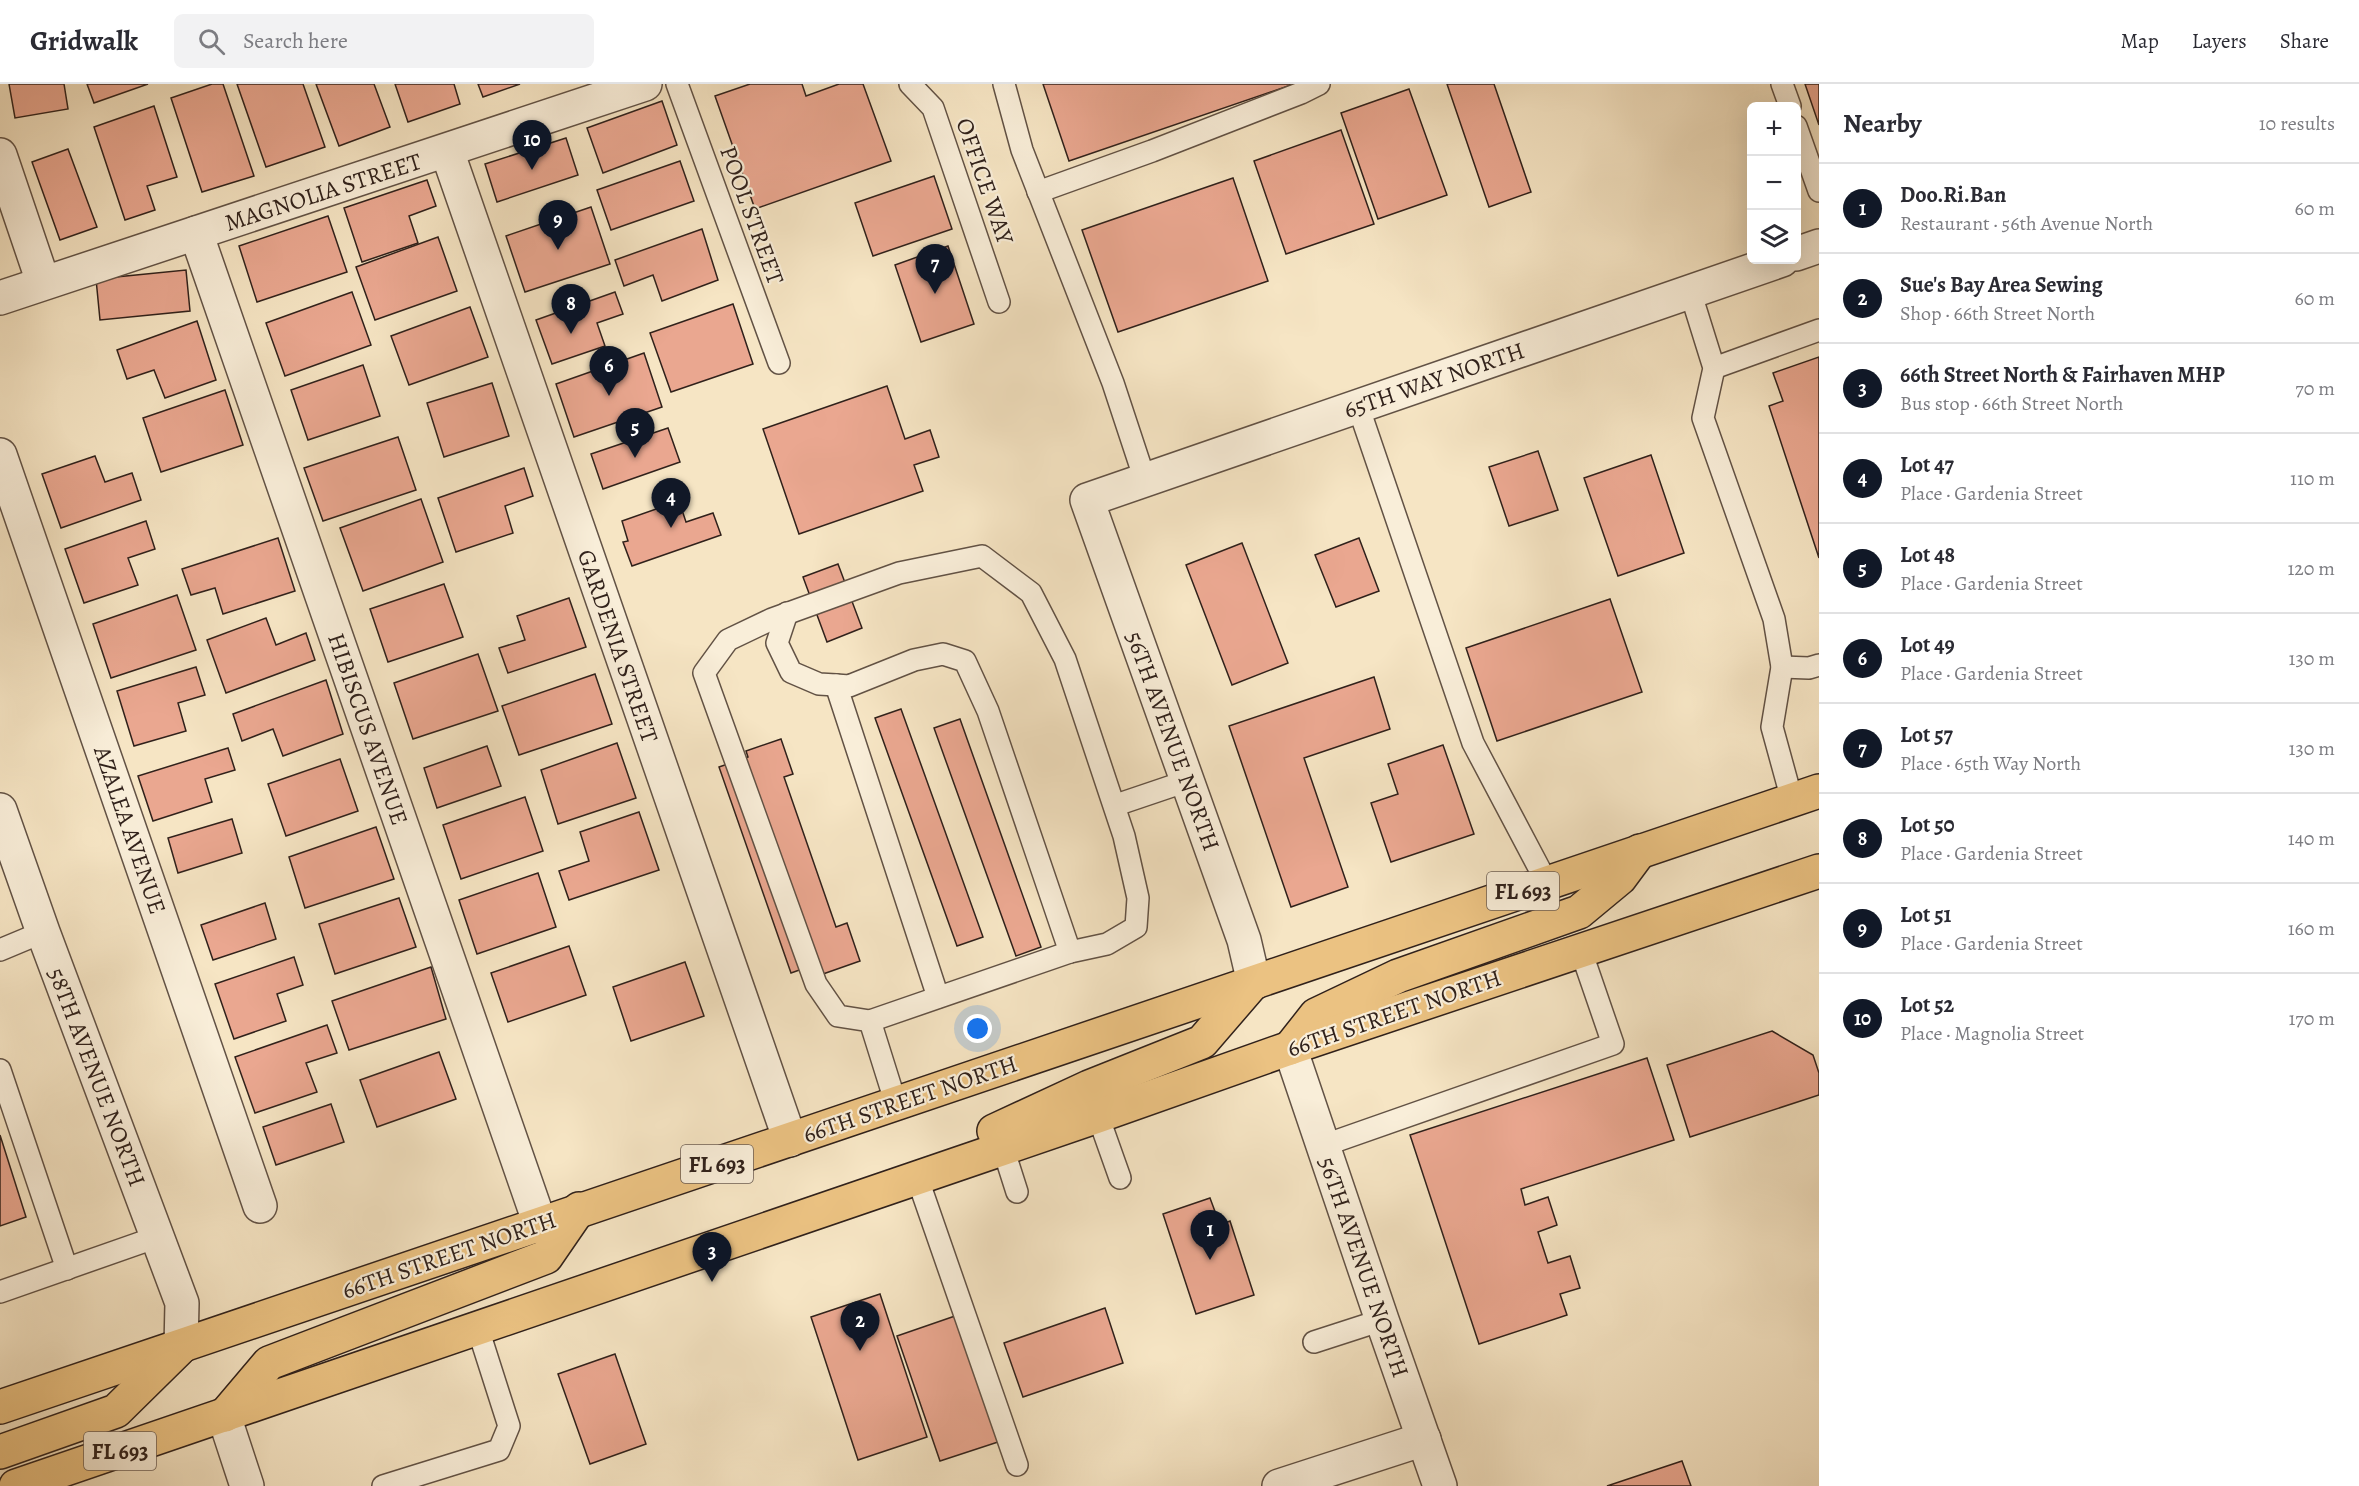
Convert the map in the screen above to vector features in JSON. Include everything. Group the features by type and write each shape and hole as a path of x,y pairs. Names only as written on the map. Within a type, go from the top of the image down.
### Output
{"main road":[{"name":"66TH STREET NORTH","path":"0,1407 1805,795"},
{"path":"1290,1048 1316,1015 1398,976 1579,912 1620,878 1640,851"},
{"name":"66TH STREET NORTH","path":"16,1486 1098,1116 1290,1048 1819,873"},
{"path":"903,1181 930,1157 969,1143 1089,1088 1202,1042 1254,983"},
{"path":"224,1416 269,1363 546,1257 579,1209"},
{"path":"0,1452 116,1411 181,1347"}],"street":[{"name":"MAGNOLIA STREET","path":"0,298 645,84"},
{"name":"GARDENIA STREET","path":"447,151 790,1140"},
{"path":"0,156 43,282"},
{"name":"HIBISCUS AVENUE","path":"196,233 540,1224"},
{"path":"1801,253 1819,246"},
{"name":"65TH WAY NORTH","path":"1087,500 1770,264"},
{"name":"AZALEA AVENUE","path":"0,455 260,1206"},
{"name":"56TH AVENUE NORTH","path":"1087,500 1244,940 1254,983"},
{"name":"58TH AVENUE NORTH","path":"0,810 43,932 182,1303 181,1347"},
{"name":"56TH AVENUE NORTH","path":"1290,1048 1440,1486"},
{"path":"224,1416 246,1486"},
{"path":"1279,1486 1424,1439"}],"lane":[{"name":"POOL STREET","path":"677,84 779,363"},
{"name":"OFFICE WAY","path":"910,84 933,108 999,302"},
{"path":"1004,84 1022,150 1113,383 1145,480"},
{"path":"1038,192 1173,143 1319,84"},
{"path":"1782,84 1789,102"},
{"path":"1801,138 1819,190"},
{"path":"1690,291 1714,369 1703,418 1774,619 1782,667 1772,727 1805,795"},
{"path":"1714,369 1819,330"},
{"path":"1358,406 1473,743 1547,883"},
{"path":"982,556 1031,593 1065,659 1116,805 1138,898 1136,927 1107,944 1070,952 870,1021 838,1016 816,984 704,673 728,640 788,613 899,573 982,556"},
{"path":"788,613 777,643 791,672 819,684 849,686 914,660 943,654 965,661 988,711 1070,952"},
{"path":"1782,667 1809,668 1819,665"},
{"path":"836,686 938,998"},
{"path":"1116,805 1187,781"},
{"path":"0,950 43,932"},
{"path":"1322,1146 1613,1044 1581,951"},
{"path":"870,1021 896,1104"},
{"path":"0,1070 67,1269"},
{"path":"1098,1116 1120,1178"},
{"path":"1003,1148 1017,1192"},
{"path":"903,1181 1017,1465"},
{"path":"0,1292 157,1237"},
{"path":"1314,1342 1382,1320"},
{"path":"383,1486 499,1450 509,1426 478,1329"}],"building":[{"path":"9,84 64,84 68,109 15,118"},
{"path":"87,84 148,84 94,103"},
{"path":"212,84 223,84 254,176 202,192 171,98"},
{"path":"237,84 303,84 325,147 266,167"},
{"path":"316,84 374,84 390,127 339,146"},
{"path":"395,84 454,84 460,104 408,122"},
{"path":"478,84 520,84 483,97"},
{"path":"750,84 802,84 806,96 839,84 863,84 891,161 755,209 715,96"},
{"path":"1043,84 1294,84 1069,161"},
{"path":"1447,84 1494,84 1531,192 1489,207"},
{"path":"1805,84 1819,84 1819,125"},
{"path":"1409,89 1447,195 1378,219 1341,113"},
{"path":"662,101 677,145 603,173 587,128"},
{"path":"154,106 177,177 147,186 155,210 125,220 94,127"},
{"path":"1341,130 1374,224 1286,254 1254,161"},
{"path":"566,138 578,175 497,202 485,164"},
{"path":"68,149 97,227 60,240 32,162"},
{"path":"680,161 694,201 611,230 597,190"},
{"path":"934,176 952,229 873,256 855,203"},
{"path":"1233,178 1268,281 1118,332 1082,230"},
{"path":"427,180 436,206 409,216 418,243 362,262 344,208"},
{"path":"591,207 610,264 525,292 506,236"},
{"path":"328,216 347,272 257,302 239,246"},
{"path":"702,229 718,280 662,301 653,275 624,286 615,260"},
{"path":"438,237 457,291 375,320 356,267"},
{"path":"948,246 974,324 921,342 895,265"},
{"path":"186,270 190,311 100,320 96,279"},
{"path":"352,292 371,345 285,376 266,323"},
{"path":"615,292 623,314 597,323 605,346 552,364 536,320"},
{"path":"733,304 753,364 671,392 650,333"},
{"path":"470,307 488,357 409,385 391,336"},
{"path":"197,321 216,380 165,398 154,370 127,379 117,350"},
{"path":"644,353 662,407 574,437 556,384"},
{"path":"1819,357 1819,558 1769,406 1783,401 1773,373"},
{"path":"363,365 380,416 308,440 291,390"},
{"path":"492,383 509,436 444,457 427,403"},
{"path":"887,386 905,439 930,430 939,457 914,465 923,491 799,534 763,429"},
{"path":"225,390 243,445 161,472 143,418"},
{"path":"668,428 680,462 603,489 591,454"},
{"path":"398,437 416,490 323,521 304,468"},
{"path":"1538,451 1558,510 1509,526 1489,467"},
{"path":"1651,455 1684,553 1618,576 1584,478"},
{"path":"95,456 105,482 132,473 141,500 61,528 42,474"},
{"path":"524,468 533,496 505,506 513,533 456,552 438,498"},
{"path":"421,499 443,562 363,591 340,528"},
{"path":"679,501 686,522 713,513 721,535 632,566 623,542 628,541 622,521"},
{"path":"146,521 155,549 128,558 138,585 84,603 65,549"},
{"path":"278,538 295,591 223,614 215,588 191,595 182,569"},
{"path":"1359,538 1379,591 1336,607 1315,555"},
{"path":"1242,543 1288,663 1232,685 1186,565"},
{"path":"838,564 862,628 827,642 803,577"},
{"path":"444,584 463,637 388,662 370,609"},
{"path":"177,595 196,650 111,678 93,624"},
{"path":"569,598 586,647 508,673 499,648 525,640 517,616"},
{"path":"1610,599 1642,692 1497,741 1466,648"},
{"path":"266,618 276,645 306,633 315,660 226,693 207,640"},
{"path":"478,654 498,711 413,739 394,683"},
{"path":"196,667 205,695 178,703 186,731 134,746 117,691"},
{"path":"595,674 612,724 519,755 502,706"},
{"path":"1374,677 1390,729 1304,758 1348,887 1291,907 1229,726"},
{"path":"326,680 343,734 283,756 273,729 242,741 233,714"},
{"path":"901,709 983,937 957,946 875,718"},
{"path":"960,719 1041,947 1016,956 934,728"},
{"path":"781,739 793,774 784,777 836,927 847,923 860,961 823,974 819,963 791,973 719,767 748,757 746,751"},
{"path":"617,743 636,798 558,824 541,770"},
{"path":"1443,745 1474,834 1391,862 1371,803 1398,794 1388,764"},
{"path":"487,746 501,786 437,808 424,768"},
{"path":"228,748 235,770 205,779 212,802 153,821 138,776"},
{"path":"340,759 358,811 286,836 268,784"},
{"path":"525,797 543,851 461,879 443,825"},
{"path":"639,812 659,870 569,900 559,871 589,861 580,832"},
{"path":"232,819 242,853 178,873 168,838"},
{"path":"376,827 394,879 305,908 289,857"},
{"path":"538,873 556,927 477,954 459,900"},
{"path":"399,898 416,947 335,974 319,924"},
{"path":"265,903 276,939 213,960 201,925"},
{"path":"569,946 586,995 508,1022 491,973"},
{"path":"294,957 303,985 277,994 286,1021 234,1039 215,984"},
{"path":"685,962 704,1016 631,1041 613,987"},
{"path":"431,967 446,1019 349,1050 332,1001"},
{"path":"327,1025 337,1053 306,1063 317,1092 255,1113 235,1057"},
{"path":"1772,1031 1813,1055 1819,1073 1819,1095 1690,1137 1667,1065"},
{"path":"439,1052 456,1099 377,1127 360,1080"},
{"path":"1647,1058 1674,1140 1521,1189 1525,1205 1548,1197 1557,1225 1538,1232 1548,1263 1570,1256 1580,1288 1560,1294 1567,1315 1479,1344 1410,1135"},
{"path":"331,1104 344,1142 276,1165 263,1127"},
{"path":"0,1135 26,1217 0,1226"},
{"path":"1210,1198 1220,1225 1230,1221 1254,1295 1196,1314 1163,1214"},
{"path":"880,1294 927,1437 858,1460 811,1317"},
{"path":"1105,1308 1123,1363 1023,1397 1004,1343"},
{"path":"955,1316 998,1442 940,1461 897,1336"},
{"path":"615,1354 646,1444 590,1464 558,1374"},
{"path":"1682,1461 1691,1486 1607,1486"}],"place":[{"name":"Lot 52","path":"532,170"},
{"name":"Lot 51","path":"558,250"},
{"name":"Lot 57","path":"935,294"},
{"name":"Lot 50","path":"571,334"},
{"name":"Lot 49","path":"609,396"},
{"name":"Lot 48","path":"635,458"},
{"name":"Lot 47","path":"671,528"},
{"name":"Doo.Ri.Ban","path":"1210,1260"},
{"name":"66th Street North & Fairhaven MHP","path":"712,1282"},
{"name":"Sue's Bay Area Sewing","path":"860,1351"}]}
